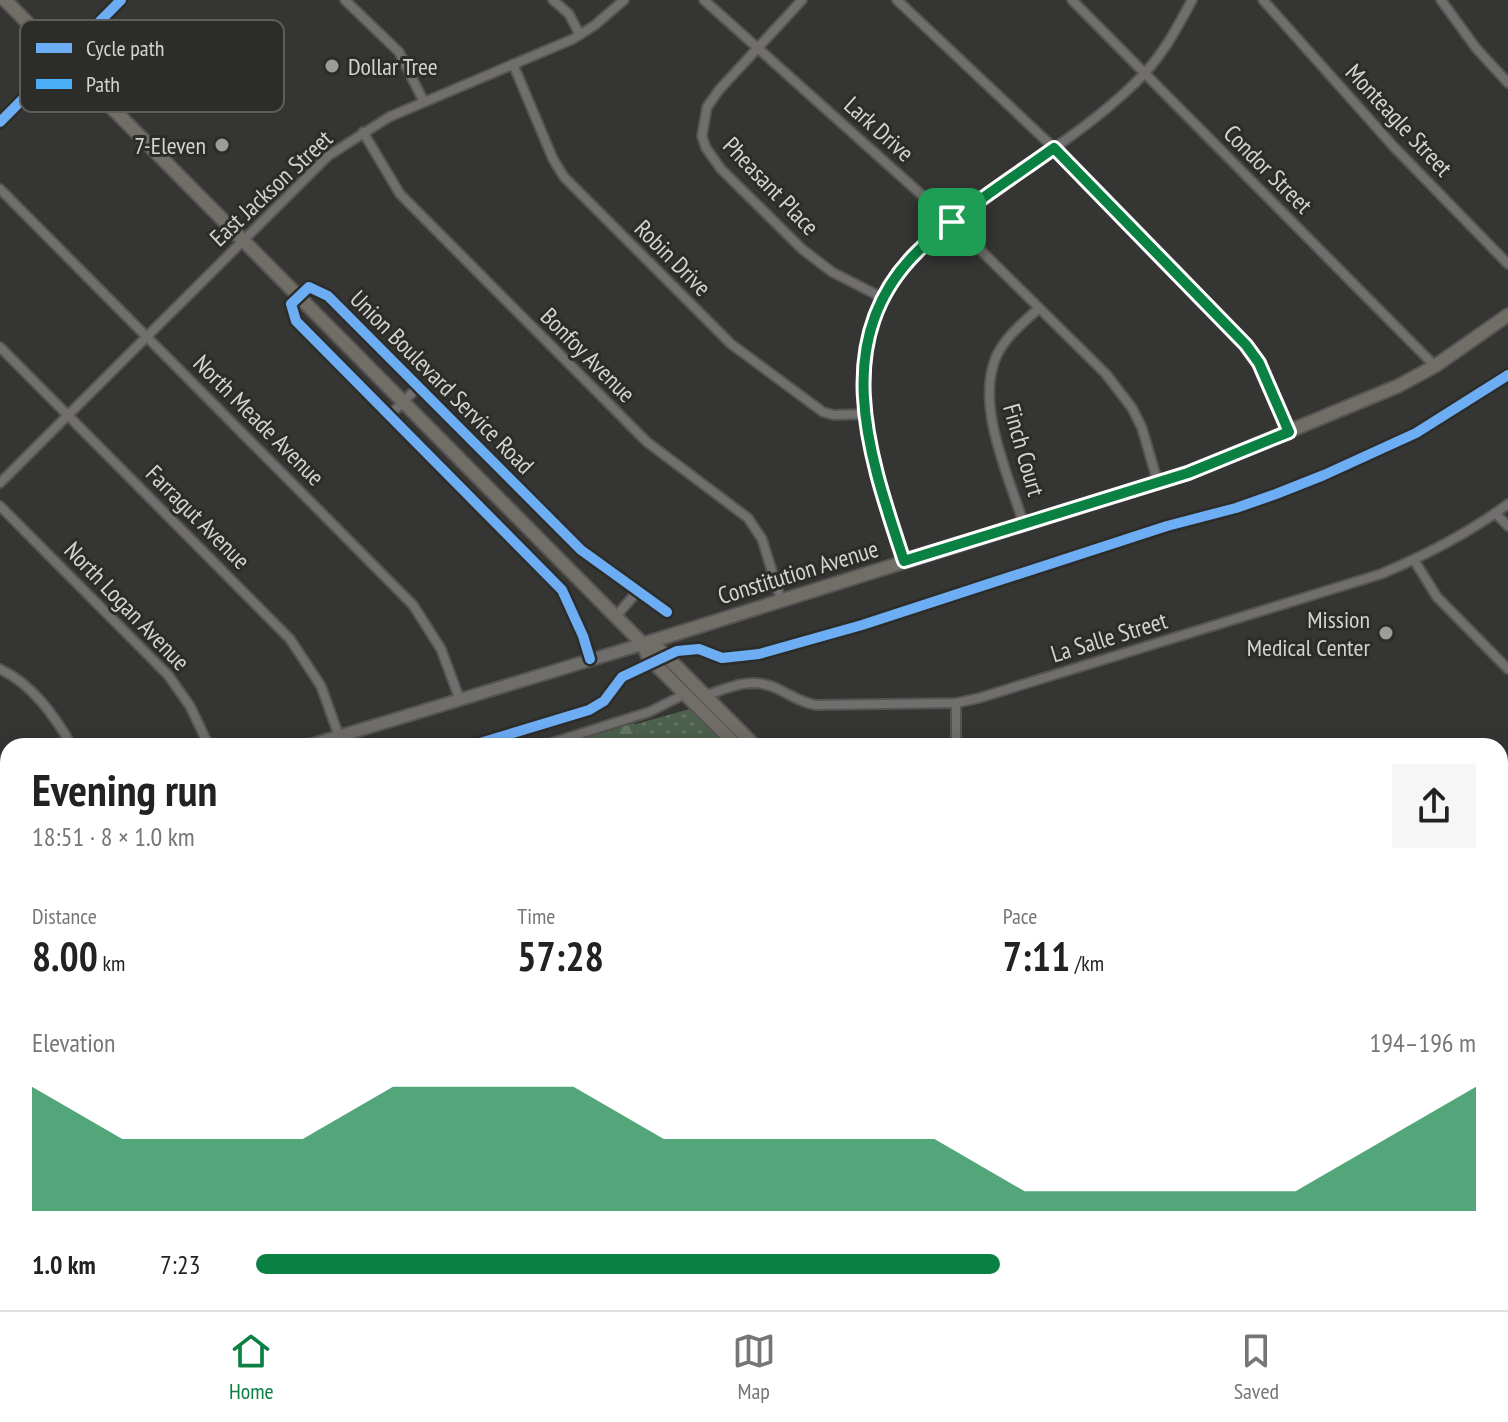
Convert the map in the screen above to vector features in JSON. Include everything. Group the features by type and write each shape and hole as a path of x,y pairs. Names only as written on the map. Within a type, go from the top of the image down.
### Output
{"main road":[{"path":"5,0 25,20"},
{"path":"117,112 616,616 643,644 648,657 729,738"},
{"name":"Constitution Avenue","path":"333,738 1208,466 1398,386 1435,366 1508,315"},
{"path":"643,644 659,649 747,738"}],"street":[{"path":"101,20 121,0"},
{"path":"345,0 399,52 424,102"},
{"path":"553,0 569,14 580,35"},
{"name":"East Jackson Street","path":"0,483 328,156 389,117 580,35 624,0"},
{"name":"Lark Drive","path":"704,0 952,222 1106,374 1125,398 1142,428 1158,483"},
{"name":"Pheasant Place","path":"802,0 707,107 702,136 706,148 721,169 802,249 832,272 883,298"},
{"path":"897,0 1054,148 1246,345 1259,363 1289,432"},
{"name":"Condor Street","path":"1072,0 1435,366"},
{"path":"904,561 874,470 865,414 864,362 868,338 883,298 909,260 952,222 1111,104 1145,73 1165,49 1192,0"},
{"name":"Monteagle Street","path":"1263,0 1394,147 1508,264"},
{"path":"1441,0 1476,48 1508,83"},
{"name":"Robin Drive","path":"513,64 558,169 731,344 823,412 834,415 865,414"},
{"path":"0,122 20,102"},
{"name":"Bonfoy Avenue","path":"363,132 400,194 647,442 748,518 762,539 781,600"},
{"name":"North Meade Avenue","path":"0,189 413,605 441,649 460,700"},
{"name":"Union Boulevard Service Road","path":"298,295 309,287 322,291 581,550 667,612"},
{"path":"298,295 291,304 296,321 562,590 590,659"},
{"name":"Finch Court","path":"1024,525 993,426 988,389 999,352 1039,308"},
{"name":"Farragut Avenue","path":"0,347 290,639 314,672 339,736"},
{"path":"389,416 418,387"},
{"name":"La Salle Street","path":"705,696 731,685 757,682 816,705 956,703 1381,574 1470,531 1508,504"},
{"name":"North Logan Avenue","path":"0,506 168,675 190,706 205,738"},
{"path":"1495,513 1508,526"},
{"path":"1414,560 1437,597 1508,669"},
{"path":"616,616 638,591"},
{"path":"0,669 18,679 45,705 67,738"},
{"path":"568,738 637,717 685,694"},
{"path":"956,703 956,738"}],"green space":[{"path":"690,709 722,738 586,738"},
{"path":"634,723 639,738 586,738"}],"cycle path":[{"path":"101,20 121,0"},
{"path":"0,122 20,102"},
{"path":"590,659 562,590 296,321 291,304 309,287 328,296 581,550 667,612"},
{"path":"496,738 589,710 604,701 622,677 677,651 699,649 722,658 759,654 862,625 1276,494 1416,433 1508,375"}],"place":[{"name":"Dollar Tree","path":"332,66"},
{"name":"7-Eleven","path":"222,145"},
{"name":"Mission Medical Center","path":"1386,633"}],"route":[{"path":"1054,148 1246,345 1259,363 1289,432 1188,473 904,561 869,450 863,367 875,316 892,283 917,252 952,222 1054,148"}]}
